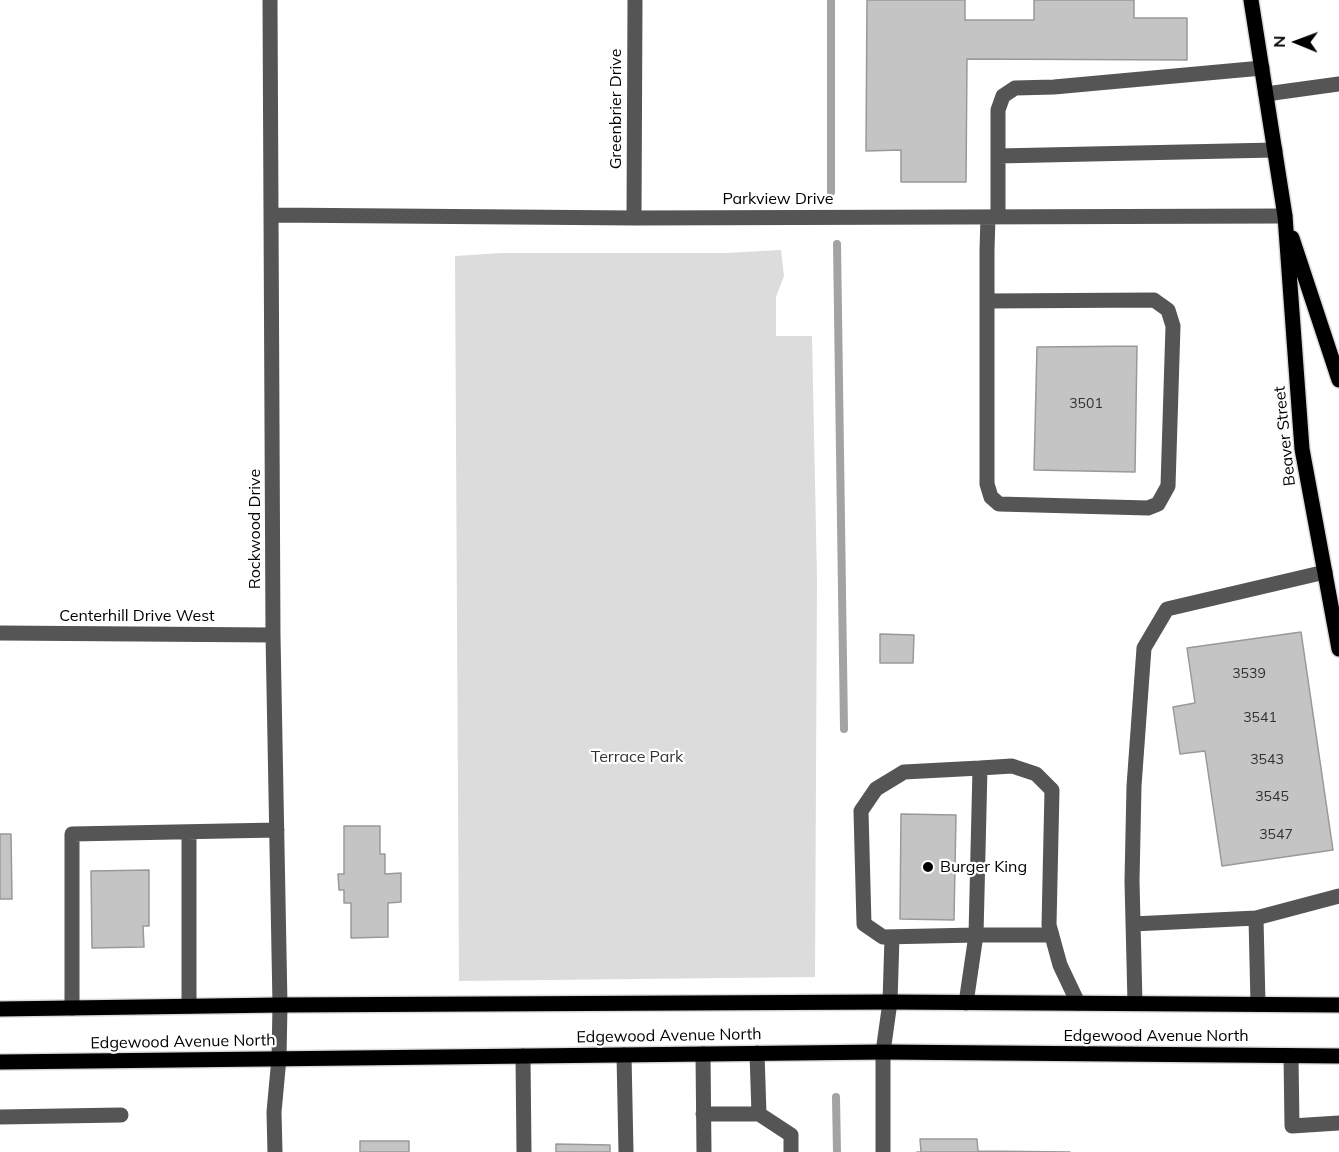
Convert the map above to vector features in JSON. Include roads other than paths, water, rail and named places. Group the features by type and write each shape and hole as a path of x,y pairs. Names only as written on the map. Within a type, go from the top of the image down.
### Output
{"main road":[{"name":"Beaver Street","path":"1251,0 1285,216 1302,449 1339,649"},
{"name":"Beaver Street","path":"1285,216 1339,380"},
{"name":"Edgewood Avenue North","path":"0,1009 890,1002 1339,1005"},
{"name":"Edgewood Avenue North","path":"0,1062 883,1052 1339,1056"}],"street":[{"name":"Rockwood Drive","path":"270,0 273,635 280,1005 279,1058 274,1112 275,1152"},
{"name":"Greenbrier Drive","path":"634,218 635,0"},
{"path":"987,301 1154,300 1168,310 1173,326 1168,486 1158,504 1148,508 999,504 991,497 987,484 987,301 998,156 998,110 1003,96 1015,88 1054,87 1262,68"},
{"path":"1266,94 1339,84"},
{"path":"998,156 1275,150"},
{"name":"Parkview Drive","path":"272,215 634,218 1285,216"},
{"path":"1135,1003 1132,881 1134,786 1144,648 1167,609 1325,572"},
{"name":"Centerhill Drive West","path":"0,633 273,635"},
{"path":"1052,935 884,937 864,924 861,811 876,789 904,772 1012,766 1036,774 1052,790 1049,925 1052,935 1060,965 1078,1003"},
{"path":"966,1003 976,935 980,768"},
{"path":"72,1008 72,834 277,830"},
{"path":"189,832 189,1006"},
{"path":"1133,924 1256,918 1339,896"},
{"path":"1256,918 1258,1004"},
{"path":"884,1152 883,1052 890,1002 892,937"},
{"path":"757,1053 759,1114"},
{"path":"703,1054 704,1152"},
{"path":"624,1055 626,1152"},
{"path":"523,1056 524,1152"},
{"path":"1291,1056 1292,1125 1339,1123"},
{"path":"703,1114 759,1114 792,1135 791,1152"},
{"path":"0,1117 121,1115"}],"waterway":[{"path":"831,0 831,192"},
{"path":"837,244 844,729"},
{"path":"836,1097 837,1152"}],"place":[{"name":"Burger King","path":"928,867"}],"park label":[{"name":"Terrace Park","path":"637,757"}]}
